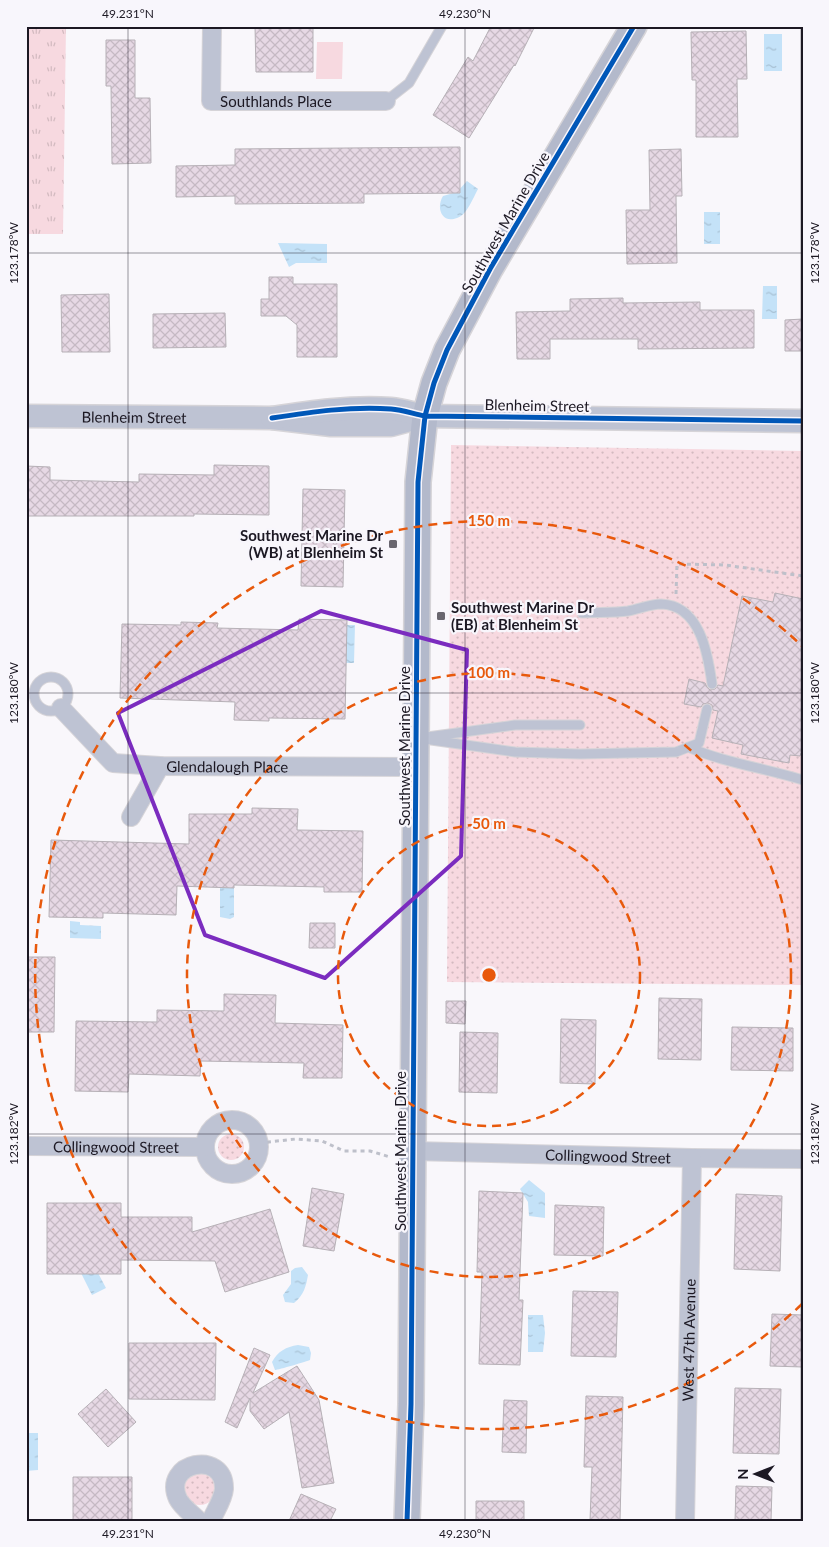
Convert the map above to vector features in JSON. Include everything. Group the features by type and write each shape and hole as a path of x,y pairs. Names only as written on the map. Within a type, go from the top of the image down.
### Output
{"main road":[{"name":"Southwest Marine Drive","path":"407,1521 411,1404 401,1154 417,738 418,482 425,416 434,383 447,350 486,277 634,26"}],"street":[{"name":"Southlands Place","path":"212,26 212,101 386,101"},
{"name":"Blenheim Street","path":"26,416 272,418 324,410 364,408 393,409 425,416 803,421"},
{"name":"Glendalough Place","path":"62,708 113,763 160,766 416,767"},
{"path":"131,817 160,766"},
{"path":"226,1121 243,1122 256,1135 258,1143 258,1153 254,1162 247,1169 238,1173 229,1174 219,1171 206,1156 206,1138 217,1124 226,1121"},
{"name":"Collingwood Street","path":"26,1146 205,1147"},
{"name":"Collingwood Street","path":"401,1154 803,1159"},
{"name":"West 47th Avenue","path":"685,1521 692,1158"},
{"path":"199,1521 183,1506 176,1492 178,1475 190,1465 198,1464 212,1467 222,1479 223,1494 211,1521"}],"lane":[{"path":"386,101 409,82 442,26"},
{"path":"582,613 627,611 661,604 679,608 695,624 704,640 712,684"},
{"path":"417,738 515,752 580,754 676,752 699,743 707,709"},
{"path":"417,738 516,726 580,725"},
{"path":"688,747 709,756 774,770 803,780"}],"path":[{"path":"675,607 676,564 725,565 803,576"},
{"path":"258,1143 296,1139 322,1141 344,1150 401,1154"}],"highlighted area":[{"path":"321,611 467,650 461,856 325,978 205,935 118,713"}],"green space":[{"path":"26,26 66,26 63,234 26,234"},
{"path":"317,42 343,42 342,79 316,79"},
{"path":"451,445 803,451 803,985 447,982"},
{"path":"231,1134 240,1138 244,1147 240,1156 231,1160 222,1156 218,1147 222,1138"},
{"path":"200,1473 206,1474 211,1478 215,1483 215,1495 211,1500 206,1504 200,1505 194,1504 189,1500 185,1495 184,1489 185,1483 189,1478 194,1474"}],"water":[{"path":"764,34 782,34 782,71 764,71"},
{"path":"467,181 478,189 472,201 461,216 447,219 440,209 443,196 457,192"},
{"path":"704,212 720,212 720,244 704,244"},
{"path":"278,243 327,244 327,263 296,263 289,267"},
{"path":"763,286 777,286 777,319 762,319"},
{"path":"333,625 355,625 354,663 333,663"},
{"path":"220,888 234,888 234,917 230,919 220,917"},
{"path":"70,921 80,922 80,925 101,926 101,939 70,938"},
{"path":"529,1180 545,1193 545,1218 529,1216 528,1202 520,1189"},
{"path":"90,1258 106,1288 92,1295 77,1265"},
{"path":"302,1267 308,1275 304,1290 294,1303 285,1302 283,1295 291,1284 291,1271"},
{"path":"528,1315 543,1315 545,1333 543,1352 528,1352"},
{"path":"298,1345 309,1347 311,1353 310,1360 275,1370 272,1362 277,1355 286,1348"},
{"path":"26,1433 38,1433 38,1470 26,1471"}],"building":[{"path":"255,26 313,26 313,72 256,72"},
{"path":"491,26 535,26 515,66 469,138 433,115 468,57 473,61"},
{"path":"746,31 747,79 737,79 738,137 696,137 696,80 692,80 691,32"},
{"path":"106,40 135,40 135,98 150,98 151,163 112,164 111,86 106,86"},
{"path":"460,147 460,193 364,194 364,203 235,204 235,196 176,197 176,166 235,165 235,149"},
{"path":"681,149 682,196 676,196 677,263 627,264 626,210 650,210 649,150"},
{"path":"269,277 293,277 293,284 337,284 337,357 297,357 297,325 286,316 261,316 261,299 269,299"},
{"path":"109,294 110,352 62,352 61,295"},
{"path":"623,298 623,303 700,302 700,310 754,310 754,348 638,349 638,339 550,339 550,359 517,359 516,312 570,311 570,299"},
{"path":"225,313 226,347 153,348 153,314"},
{"path":"803,319 803,351 785,351 785,320"},
{"path":"214,465 269,466 269,515 26,516 26,466 50,467 50,480 139,482 139,474 214,475"},
{"path":"303,489 345,490 343,587 301,586"},
{"path":"775,593 803,599 803,753 800,756 790,755 789,763 741,754 743,745 712,738 718,711 713,710 712,705 708,703 703,704 701,707 684,704 689,679 705,683 710,690 715,689 718,685 723,686 742,596 773,602"},
{"path":"299,619 347,620 345,719 269,718 269,721 234,720 235,702 120,698 122,624 181,625 181,622 218,623 217,628 298,630"},
{"path":"252,808 298,809 297,830 363,831 362,892 324,892 324,887 234,885 234,888 177,886 176,915 103,913 103,918 49,917 51,840 189,844 189,814 252,814"},
{"path":"310,923 335,923 335,948 309,948"},
{"path":"26,957 55,957 54,1032 26,1032"},
{"path":"224,994 276,995 275,1023 343,1025 342,1078 303,1078 304,1063 201,1061 200,1076 129,1074 128,1092 75,1091 76,1021 157,1022 157,1010 224,1011"},
{"path":"659,998 702,999 701,1060 658,1059"},
{"path":"446,1001 466,1001 465,1024 446,1023"},
{"path":"561,1019 596,1020 595,1084 560,1083"},
{"path":"732,1027 793,1028 793,1071 731,1070"},
{"path":"460,1032 498,1033 497,1093 459,1092"},
{"path":"312,1188 344,1194 334,1251 303,1246"},
{"path":"479,1191 523,1193 519,1300 523,1300 520,1365 479,1364 482,1272 477,1272"},
{"path":"736,1194 782,1196 780,1271 734,1269"},
{"path":"47,1203 121,1203 121,1217 192,1217 192,1232 270,1209 289,1272 225,1292 215,1261 121,1260 121,1274 47,1274"},
{"path":"555,1205 604,1207 603,1256 554,1255"},
{"path":"573,1291 618,1292 616,1357 571,1356"},
{"path":"772,1314 803,1315 803,1367 770,1366"},
{"path":"129,1343 216,1343 215,1400 129,1399"},
{"path":"254,1348 270,1355 253,1393 297,1366 319,1400 334,1483 302,1488 289,1412 264,1429 250,1411 250,1398 237,1428 225,1422"},
{"path":"735,1388 781,1389 779,1454 733,1453"},
{"path":"106,1389 136,1422 108,1447 78,1414"},
{"path":"586,1396 623,1397 620,1521 590,1521 592,1467 584,1467"},
{"path":"504,1400 527,1401 526,1453 502,1452"},
{"path":"73,1477 132,1477 132,1521 73,1521"},
{"path":"736,1486 772,1487 771,1521 735,1521"},
{"path":"301,1494 336,1509 330,1521 289,1521"},
{"path":"476,1501 524,1501 524,1521 476,1521"}],"cycle path":[{"path":"407,1521 411,1404 418,482 425,416 434,383 447,350 490,269 634,26"},
{"path":"272,418 331,410 376,408 425,416 803,421"}],"place":[{"name":"Southwest Marine Dr (WB) at Blenheim St","path":"393,544"},
{"name":"Southwest Marine Dr (EB) at Blenheim St","path":"441,616"}]}
